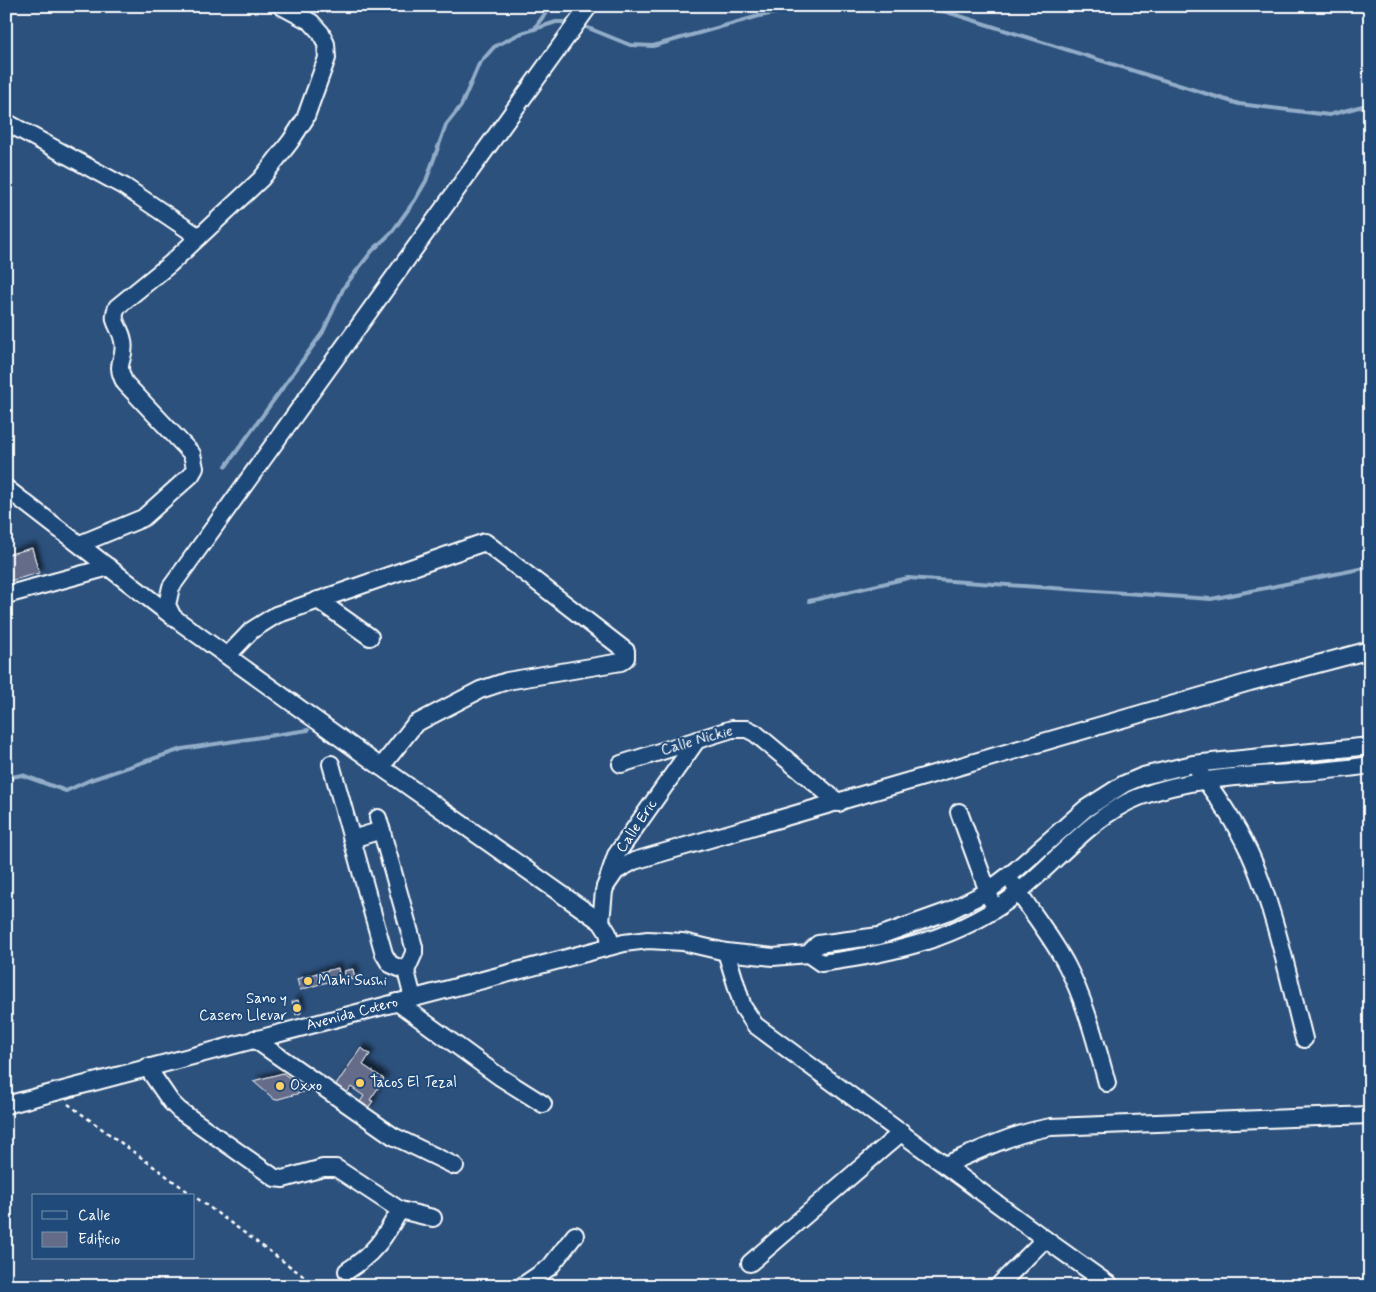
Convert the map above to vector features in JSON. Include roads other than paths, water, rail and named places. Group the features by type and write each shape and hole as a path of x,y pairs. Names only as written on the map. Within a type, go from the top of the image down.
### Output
{"street":[{"path":"80,544 142,518 191,475 195,468 192,454 125,383 119,372 124,340 115,324 114,315 117,307 199,237 261,179 290,142 305,119 327,58 326,44 321,33 311,22 281,6"},
{"path":"174,617 167,605 171,587 589,6"},
{"path":"6,122 125,188 199,237"},
{"path":"6,488 174,617 380,767 601,922 608,933 611,946"},
{"path":"228,656 264,621 318,600 485,542 626,652 626,658 621,662 514,679 480,690 415,724 380,767"},
{"path":"6,595 109,567"},
{"path":"318,600 370,637"},
{"path":"605,887 616,871 634,861 1241,685 1370,650"},
{"name":"Calle Nickie","path":"621,764 732,729 748,729 839,803"},
{"name":"Calle Eric","path":"601,922 605,887 621,846 697,740"},
{"path":"1370,746 1317,753 1193,764 1143,776 1106,794 1085,809 1008,877 988,892 949,911 910,926 878,936 818,944 808,954 821,963 875,956 960,928 995,909 1018,893 1094,825 1139,797 1205,780 1370,765"},
{"path":"331,764 384,954 390,964 406,970"},
{"path":"1193,764 1234,824 1254,862 1271,913 1304,1039"},
{"path":"959,812 995,909"},
{"path":"352,839 380,824 414,947 414,952 406,970 405,1000 500,1077 543,1104"},
{"path":"1008,877 1046,931 1070,972 1092,1030 1107,1083"},
{"name":"Avenida Cotero","path":"6,1105 611,946 648,940 671,940 698,944 726,952 774,957 808,954"},
{"path":"726,952 743,1007 751,1021 1045,1240 1111,1286"},
{"path":"254,1039 393,1136 455,1166"},
{"path":"147,1067 171,1102 179,1110 275,1178 283,1179 322,1168 336,1168 400,1210 433,1218"},
{"path":"945,1165 1011,1136 1028,1130 1051,1127 1370,1115"},
{"path":"750,1264 902,1132"},
{"path":"347,1271 363,1261 381,1244 400,1210"},
{"path":"522,1286 550,1267 575,1235"},
{"path":"998,1286 1045,1240"}],"waterway":[{"path":"536,26 551,6"},
{"path":"581,25 630,45 653,46 759,16 814,6"},
{"path":"914,6 947,12 1239,104 1329,115 1370,104"},
{"path":"226,466 323,332 344,287 372,251 392,232 415,200 426,181 446,125 461,106 479,64 494,47 519,34 556,22 572,22"},
{"path":"809,601 908,578 1211,599 1370,567"},
{"path":"6,778 22,775 66,791 90,780 182,749 308,730"}],"place":[{"name":"Mahi Sushi","path":"308,981"},
{"name":"Sano y Casero Llevar","path":"297,1008"},
{"name":"Tacos El Tezal","path":"360,1083"},
{"name":"Oxxo","path":"280,1086"}]}
